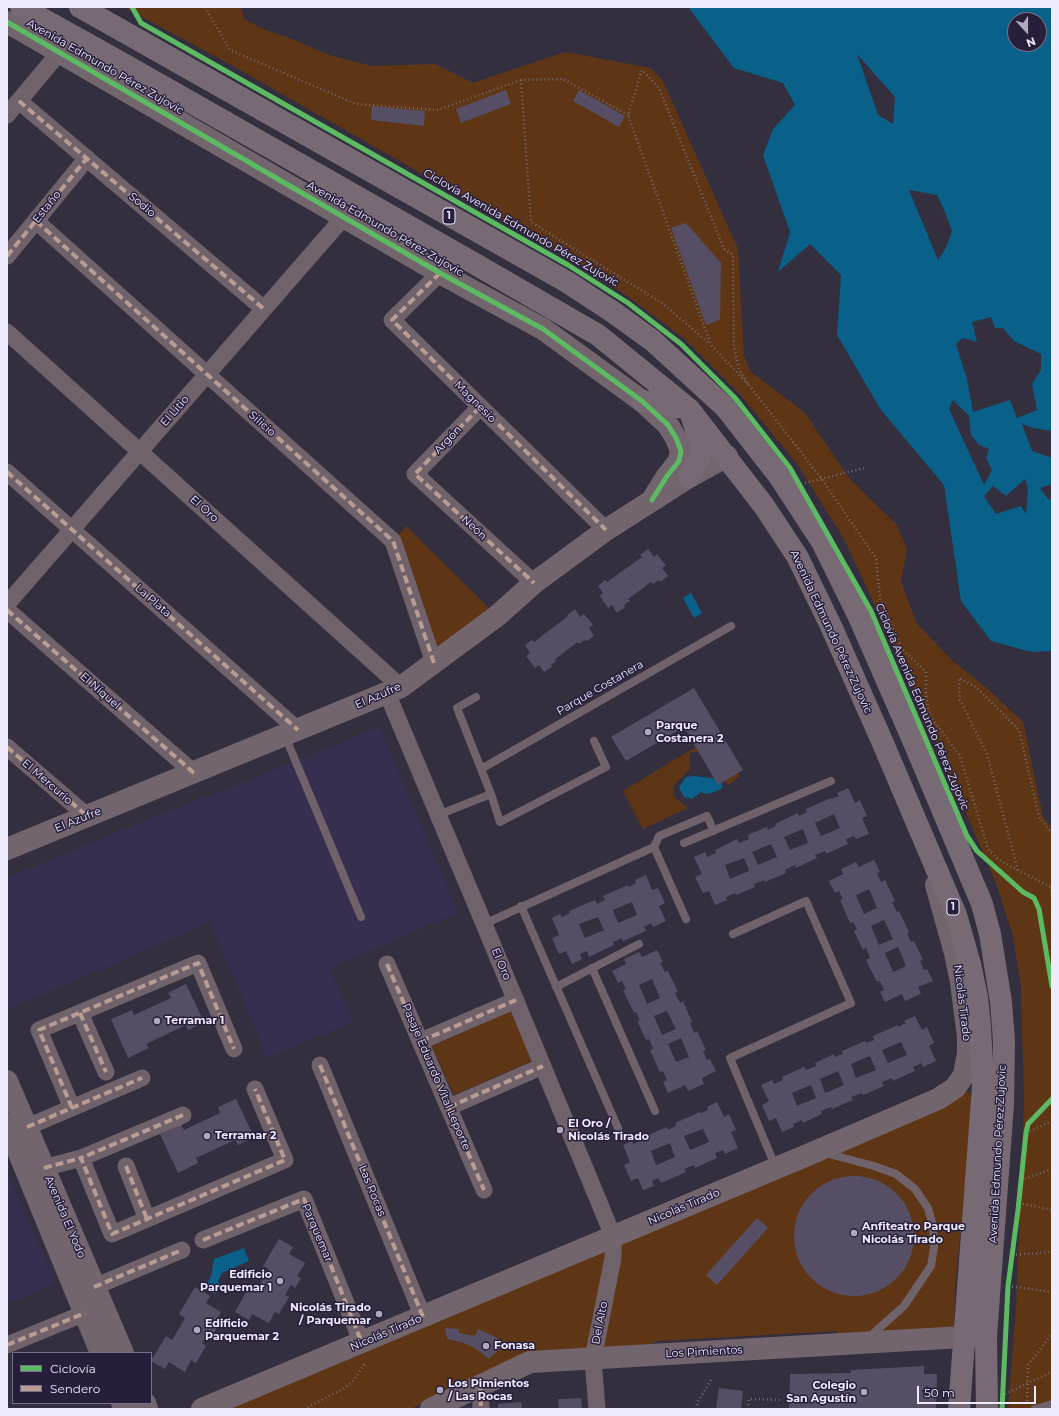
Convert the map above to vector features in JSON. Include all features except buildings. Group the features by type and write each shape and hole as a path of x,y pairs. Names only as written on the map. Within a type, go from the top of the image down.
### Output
{"highway":[{"name":"Avenida Edmundo Pérez Zujovic","path":"21,7 436,241 592,332 688,409 727,456 764,506 797,556 879,734 956,915 964,941 977,997 983,1086 959,1409"},
{"name":"Avenida Edmundo Pérez Zujovic","path":"80,7 567,282 613,312 653,341 726,408 779,476 822,542 859,617 982,904 990,934 1001,1002 1004,1041 1003,1096 986,1337 997,1402"},
{"path":"642,401 688,409 700,441 700,456 688,477"},
{"path":"727,456 740,455 749,458 779,476"}],"street":[{"name":"Avenida Edmundo Pérez Zujovic","path":"7,22 440,273 543,330 642,401 668,425 676,438 681,451 679,461 667,476 652,500"},
{"path":"7,115 59,53"},
{"name":"Sodio","path":"19,101 264,309"},
{"name":"Estaño","path":"7,256 87,158"},
{"name":"El Litio","path":"7,604 344,217"},
{"name":"Silicio","path":"36,221 393,541 434,663"},
{"name":"Magnesio","path":"440,273 392,320 606,530"},
{"name":"El Oro","path":"7,332 140,452 394,690 438,815 613,1236"},
{"name":"Argón","path":"415,474 480,407"},
{"name":"El Azufre","path":"7,849 394,690 434,663 497,616 534,583 606,530 688,477 727,456"},
{"name":"La Plata","path":"7,472 292,732"},
{"name":"Neón","path":"415,474 534,583"},
{"name":"El Níquel","path":"7,610 194,773"},
{"name":"El Mercurio","path":"7,747 87,816"},
{"name":"Nicolás Tirado","path":"202,1409 817,1151 938,1099 955,1088 964,1074 968,1052 968,1037 961,982 955,953 937,888 935,867"},
{"path":"72,1108 39,1030 198,963 234,1049"},
{"name":"Pasaje Eduardo Vital Leporte","path":"387,964 484,1190"},
{"path":"421,1041 516,1000"},
{"path":"80,1013 106,1072"},
{"name":"Las Rocas","path":"320,1065 423,1317"},
{"path":"449,1107 543,1066"},
{"path":"17,1126 72,1108 142,1078"},
{"name":"Avenida El Yodo","path":"7,1081 17,1126 85,1313 102,1352"},
{"path":"81,1158 112,1234 285,1160 255,1089"},
{"path":"44,1168 81,1158 183,1115"},
{"name":"Avenida El Yodo","path":"17,1126 44,1168 123,1352"},
{"path":"126,1166 147,1219"},
{"name":"Parquemar","path":"203,1240 304,1199 362,1343"},
{"name":"Del Alto","path":"597,1409 593,1358 613,1258 613,1236"},
{"path":"94,1286 182,1250"},
{"path":"7,1345 85,1313"},
{"name":"Los Pimientos","path":"431,1409 530,1362 964,1337 986,1337"},
{"path":"480,1386 481,1409"}],"lane":[{"name":"Parque Costanera","path":"481,769 731,626"},
{"path":"476,697 457,708 491,794 500,822 606,767 594,741"},
{"path":"292,732 362,917"},
{"path":"684,843 831,780"},
{"path":"438,815 491,794"},
{"path":"484,924 654,846 659,836 707,816 714,831"},
{"path":"654,846 686,919"},
{"path":"733,934 806,901 851,1003 730,1058 777,1168"},
{"path":"521,906 618,1128"},
{"path":"556,987 639,944"},
{"path":"592,968 655,1111"},
{"path":"817,1151 874,1166 896,1174 915,1189 928,1208 933,1226 934,1247 931,1266 904,1306 861,1343"},
{"path":"1035,1409 1052,1404"}],"path":[{"path":"204,7 230,50 356,104 438,110 520,80 563,79 628,115"},
{"path":"711,345 628,115 642,70 658,88 724,249 734,255 734,347 740,370 748,384"},
{"path":"520,80 531,222 662,303 711,345 748,384 821,478 876,558 880,599 902,649 926,672 926,695 930,716 960,756 988,848 999,860 1050,886 1052,893"},
{"path":"804,491 800,484 864,468"},
{"path":"1018,870 987,754 960,700 959,678 976,687 1019,730 1039,818 1052,833"},
{"path":"1026,1133 1052,1121"},
{"path":"1025,1140 1028,1124"},
{"path":"1021,1180 1052,1169"},
{"path":"1020,1188 1022,1172"},
{"path":"1018,1210 1020,1196"},
{"path":"1019,1203 1052,1210"},
{"path":"1011,1263 1013,1248"},
{"path":"1012,1255 1052,1252"},
{"path":"1008,1293 1009,1278"},
{"path":"1008,1286 1052,1292"},
{"path":"1027,1403 1028,1365 1052,1334"},
{"path":"304,1409 336,1393 353,1381 364,1365 362,1343"},
{"path":"997,1402 1028,1383 1052,1372"},
{"path":"696,1409 697,1403 711,1380"},
{"path":"997,1402 1003,1387"},
{"path":"748,1409 749,1399 780,1400"}],"shaded area":[{"path":"124,7 241,7 244,19 263,29 292,39 329,55 372,66 435,64 473,83 565,52 651,68 663,81 738,249 744,356 750,371 805,413 849,478 896,524 907,549 901,582 917,624 953,661 988,689 1023,722 1043,817 1052,828 1052,1409 1008,1409 1016,1309 1024,1102 1021,986 1013,936 996,883 903,666 845,541 798,465 739,393 685,339 623,293 573,260 233,66"},
{"path":"406,526 497,616 434,663 393,541"},
{"path":"380,727 458,912 329,969 354,1021 267,1058 210,922 7,1010 7,878 164,813"},
{"path":"712,737 740,776 728,785 710,757 702,751 690,753 690,769 674,785 673,796 688,808 643,829 623,791"},
{"path":"511,1011 532,1061 454,1095 432,1046"},
{"path":"964,1091 969,1092 971,1097 966,1180 955,1287 954,1327 840,1337 837,1331 657,1341 643,1348 476,1376 411,1409 224,1409"},
{"path":"7,1170 56,1284 7,1303"}],"water":[{"path":"688,7 1052,7 1052,431 1033,428 1022,424 1032,451 1052,458 1052,484 1040,488 1048,499 1052,500 1052,651 1031,652 991,641 961,601 944,485 881,410 837,335 841,275 810,244 778,272 790,232 763,155 773,129 795,105 783,83 734,68","holes":["857,54 895,97 893,124 878,115","909,190 937,195 945,212 952,231 946,248 938,260","991,317 995,328 1003,328 1014,341 1041,354 1041,370 1032,384 1037,410 1017,418 1010,400 973,412 967,379 956,344 963,338 977,342 972,322","953,400 969,416 971,435 979,445 989,449 986,458 992,470 984,485 949,409","1025,479 1028,489 1026,514 1021,506 996,514 984,496 993,486 1006,496"]},
{"path":"691,593 702,613 694,618 683,598"},
{"path":"695,776 718,779 723,787 719,790 706,794 701,792 692,799 684,797 679,787 686,777"},
{"path":"244,1248 249,1261 222,1273 218,1281 222,1286 215,1294 205,1289 211,1276 214,1259"}],"marked path":[{"path":"19,101 264,309"},
{"path":"7,256 87,158"},
{"path":"36,221 393,541 434,663"},
{"path":"440,273 392,320 606,530"},
{"path":"480,407 415,474 534,583"},
{"path":"7,472 298,730"},
{"path":"7,610 194,773"},
{"path":"7,747 87,816"},
{"path":"72,1108 39,1030 198,963 234,1049"},
{"path":"387,964 484,1190"},
{"path":"421,1041 516,1000"},
{"path":"80,1013 106,1072"},
{"path":"320,1065 423,1317"},
{"path":"449,1107 543,1066"},
{"path":"27,1127 142,1078"},
{"path":"183,1115 81,1158 112,1234 285,1160 255,1089"},
{"path":"44,1168 81,1158"},
{"path":"126,1166 147,1219"},
{"path":"203,1240 304,1199 362,1343"},
{"path":"94,1287 182,1250"},
{"path":"7,1345 85,1313"},
{"path":"480,1386 481,1409"}],"cycle path":[{"name":"Ciclovía Avenida Edmundo Pérez Zujovic","path":"132,7 141,23 568,265 628,303 681,344 736,399 790,468 871,611 967,836 977,851 1023,892 1034,898 1039,909 1052,986"},
{"path":"7,22 440,273 543,329 642,401 668,425 676,438 681,451 679,461 667,476 652,500"},
{"path":"1002,1409 1008,1286 1026,1133 1028,1124 1052,1099"}],"place":[{"name":"Parque Costanera 2","path":"648,732"},
{"name":"Terramar 1","path":"157,1021"},
{"name":"El Oro / Nicolás Tirado","path":"560,1130"},
{"name":"Terramar 2","path":"207,1136"},
{"name":"Anfiteatro Parque Nicolás Tirado","path":"854,1233"},
{"name":"Edificio Parquemar 1","path":"280,1281"},
{"name":"Nicolás Tirado / Parquemar","path":"379,1314"},
{"name":"Edificio Parquemar 2","path":"197,1330"},
{"name":"Fonasa","path":"486,1346"},
{"name":"Los Pimientos / Las Rocas","path":"440,1390"},
{"name":"Colegio San Agustín","path":"864,1392"}]}
